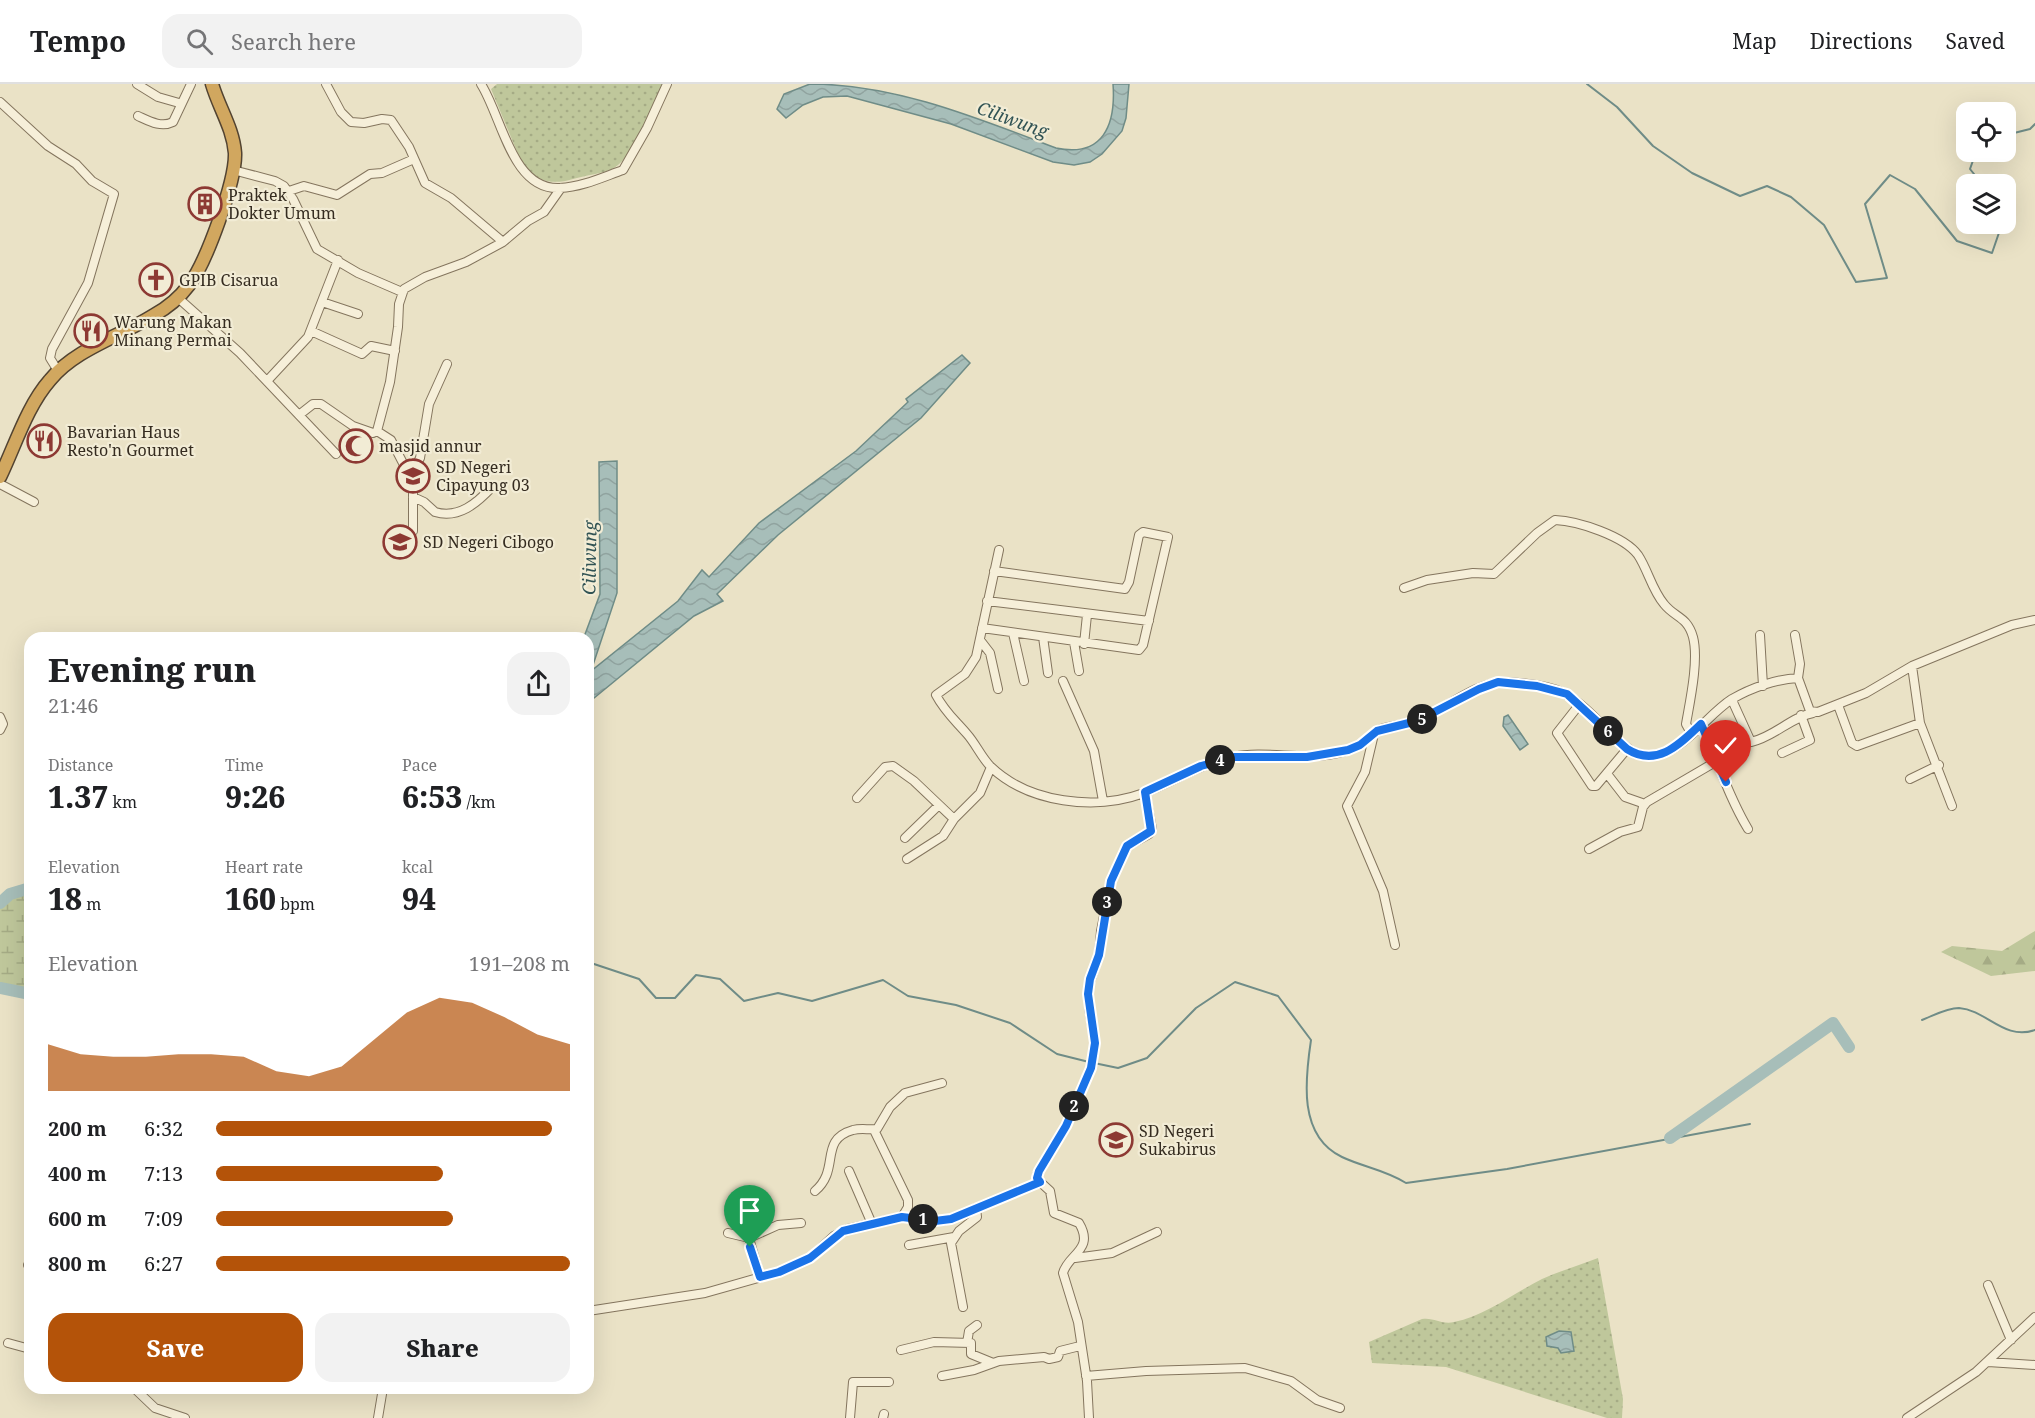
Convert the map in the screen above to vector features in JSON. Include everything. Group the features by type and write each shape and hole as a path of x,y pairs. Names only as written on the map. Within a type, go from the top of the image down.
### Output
{"highway":[{"path":"0,477 35,404 58,371 156,314 190,285 203,261 233,170 235,155 231,132 212,84"}],"street":[{"path":"137,84 158,97 180,103"},
{"path":"138,116 155,123 168,124 174,120 180,103 191,84"},
{"path":"326,84 340,112 351,122 391,120 425,183 461,205 503,242"},
{"path":"481,84 492,102 524,174 538,184 561,188 623,170 647,128 667,84"},
{"path":"0,102 48,146 76,164 92,181 114,194 88,283 52,349 50,358 58,371"},
{"path":"289,191 304,186 337,195 370,174 382,173 414,159"},
{"path":"233,170 275,181 289,191 313,244 352,270 402,292"},
{"path":"402,292 425,277 459,265 503,242 528,221 544,212 561,188"},
{"path":"267,381 292,356 311,332 338,260"},
{"path":"377,431 395,351 402,292"},
{"path":"177,297 240,353 336,454"},
{"path":"322,302 358,314"},
{"path":"311,332 362,354 371,346 395,351"},
{"path":"408,469 417,464 420,458 429,404 447,364"},
{"path":"299,415 313,404 321,404 360,430 374,433 377,431 391,440 402,464 408,469 413,496 412,531"},
{"path":"0,484 34,502"},
{"path":"413,496 435,512 456,513 479,502 492,487"},
{"path":"1404,588 1427,580 1473,573 1494,574 1555,520 1581,524 1609,536 1635,551 1661,601 1683,618 1692,634 1693,693 1686,724 1692,733"},
{"path":"982,628 1137,651 1143,645 1149,621 1166,546 1166,535 1143,532 1139,535 1129,582 1125,589 994,571"},
{"path":"999,550 972,668 936,695 948,716 966,733 991,767 1014,784 1038,795 1067,800 1103,801 1145,792 1201,766 1222,759 1245,755 1325,756 1355,748 1375,732 1417,721 1479,689 1498,682 1567,694 1627,749 1639,755 1664,754 1676,748 1701,724 1732,700 1763,686 1798,678"},
{"path":"987,601 1149,621"},
{"path":"1083,644 1088,615"},
{"path":"1732,700 1751,742 1780,730 1801,715 1838,705 1866,693 1912,666 2012,626 2035,620"},
{"path":"1013,633 1023,681"},
{"path":"1760,635 1763,686"},
{"path":"1795,635 1800,664 1798,678 1808,708 1813,713"},
{"path":"1043,637 1048,673"},
{"path":"980,640 990,653 998,689"},
{"path":"1074,642 1079,671"},
{"path":"1912,666 1920,723 1939,765 1952,806"},
{"path":"1063,681 1094,751 1103,801"},
{"path":"1579,705 1560,728 1558,736 1593,787 1608,775 1627,749"},
{"path":"1838,705 1851,739 1857,746 1920,723"},
{"path":"1782,753 1810,740 1801,715"},
{"path":"0,717 3,724 0,730"},
{"path":"1701,724 1728,786 1731,802 1748,829"},
{"path":"1375,732 1365,772 1347,806 1383,891 1395,945"},
{"path":"1589,849 1620,832 1639,826 1645,804 1717,761"},
{"path":"857,798 883,769 890,765 914,781 954,819"},
{"path":"1910,779 1939,765"},
{"path":"907,860 940,839 954,819 980,793 991,767"},
{"path":"1608,775 1625,797 1645,804"},
{"path":"1089,1418 1086,1376 1078,1322 1063,1273 1075,1258 1084,1239 1081,1226 1054,1213 1050,1191 1037,1178 1066,1126 1091,1068 1095,1050 1089,1008 1090,979 1099,955 1111,881 1127,846 1149,834 1152,829 1145,792"},
{"path":"905,838 939,805"},
{"path":"815,1191 827,1178 834,1143 854,1130 874,1130 880,1126 890,1107 905,1093 942,1083"},
{"path":"874,1130 908,1200 909,1207 902,1217"},
{"path":"849,1171 872,1224"},
{"path":"594,1310 705,1293 779,1272 810,1258 843,1231 902,1217 940,1221 1040,1182"},
{"path":"909,1245 954,1237 977,1217 976,1208"},
{"path":"728,1233 749,1238 778,1225 801,1223"},
{"path":"1075,1258 1112,1253 1157,1232"},
{"path":"954,1237 951,1247 963,1307"},
{"path":"749,1238 760,1277"},
{"path":"1988,1285 2011,1340"},
{"path":"1906,1418 1988,1362 2035,1317"},
{"path":"967,1343 969,1331 977,1325"},
{"path":"901,1350 928,1342 967,1343 971,1344 971,1354 993,1363"},
{"path":"8,1343 24,1347"},
{"path":"942,1376 974,1370 993,1363 1044,1357 1049,1359 1058,1357 1060,1351 1080,1346"},
{"path":"1988,1362 2035,1365"},
{"path":"1086,1376 1146,1371 1245,1368 1291,1381 1310,1396 1340,1408"},
{"path":"850,1418 853,1382 889,1382"},
{"path":"140,1394 155,1408 169,1416 185,1418"},
{"path":"378,1418 382,1394"}],"green space":[{"path":"497,84 662,84 636,142 622,162 605,172 552,182 534,176 523,166 491,89"},
{"path":"24,890 24,993 0,988 0,903 10,894"},
{"path":"2035,931 2035,971 1991,976 1941,952 1952,946 2002,951"},
{"path":"1598,1258 1623,1399 1622,1418 1607,1418 1446,1367 1372,1363 1369,1342 1422,1319 1450,1323 1477,1315 1542,1279"}],"water":[{"path":"810,84 842,86 904,96 966,115 1056,148 1072,150 1085,148 1095,143 1103,135 1112,113 1113,84 1129,84 1126,118 1122,131 1102,154 1090,162 1074,165 1053,162 951,124 847,96 823,97 803,105 786,118 777,109 784,94"},
{"path":"962,355 970,363 921,418 778,535 717,594 723,601 694,616 594,698 594,669 678,601 702,570 709,577 759,523 856,451 908,402 906,399"},
{"path":"617,461 617,593 594,662 594,632 586,632 600,594 599,462"},
{"path":"1508,715 1528,744 1520,750 1503,726 1504,717"},
{"path":"1559,1331 1571,1332 1574,1351 1561,1353 1558,1348 1547,1346 1546,1337"}],"waterway":[{"path":"1587,84 1617,107 1653,146 1692,173 1740,196 1767,186 1791,197 1824,225 1856,282 1887,278 1865,204 1890,175 1915,189 1957,241 1992,253 1999,234"},
{"path":"2016,132 2030,129 2035,124"},
{"path":"1972,162 1970,169 1974,174"},
{"name":"Ciliwung","path":"0,903 10,894 24,890"},
{"path":"594,964 639,979 656,998 675,998 696,975 720,979 744,1001 778,993 812,1001 883,980 908,996 956,1005 1010,1023 1057,1054 1089,1062"},
{"path":"1094,1063 1118,1068 1147,1058 1196,1008 1235,982 1278,996 1311,1040 1307,1072 1308,1106 1311,1121 1328,1148 1342,1157 1406,1183 1507,1169 1750,1124"},
{"name":"Ciliwung","path":"0,988 24,993"},
{"path":"1922,1020 1959,1008 1969,1010 2014,1031 2035,1030"},
{"path":"1670,1138 1833,1023 1849,1047"}],"place":[{"name":"Praktek Dokter Umum","path":"205,204"},
{"name":"GPIB Cisarua","path":"156,280"},
{"name":"Warung Makan Minang Permai","path":"91,331"},
{"name":"Bavarian Haus Resto'n Gourmet","path":"44,441"},
{"name":"masjid annur","path":"356,446"},
{"name":"SD Negeri Cipayung 03","path":"413,476"},
{"name":"SD Negeri Cibogo","path":"400,542"},
{"name":"SD Negeri Sukabirus","path":"1116,1140"}],"route":[{"path":"750,1247 760,1277 779,1272 810,1258 834,1236 843,1231 902,1217 935,1221 951,1219 1040,1182 1037,1175 1048,1152 1066,1126 1091,1068 1095,1043 1088,994 1090,979 1099,955 1101,931 1107,911 1111,881 1129,843 1151,831 1152,822 1145,792 1163,783 1222,759 1245,755 1325,756 1355,748 1377,731 1417,721 1479,689 1503,682 1537,686 1567,694 1627,749 1639,755 1664,754 1673,750 1701,724 1726,782"}]}
